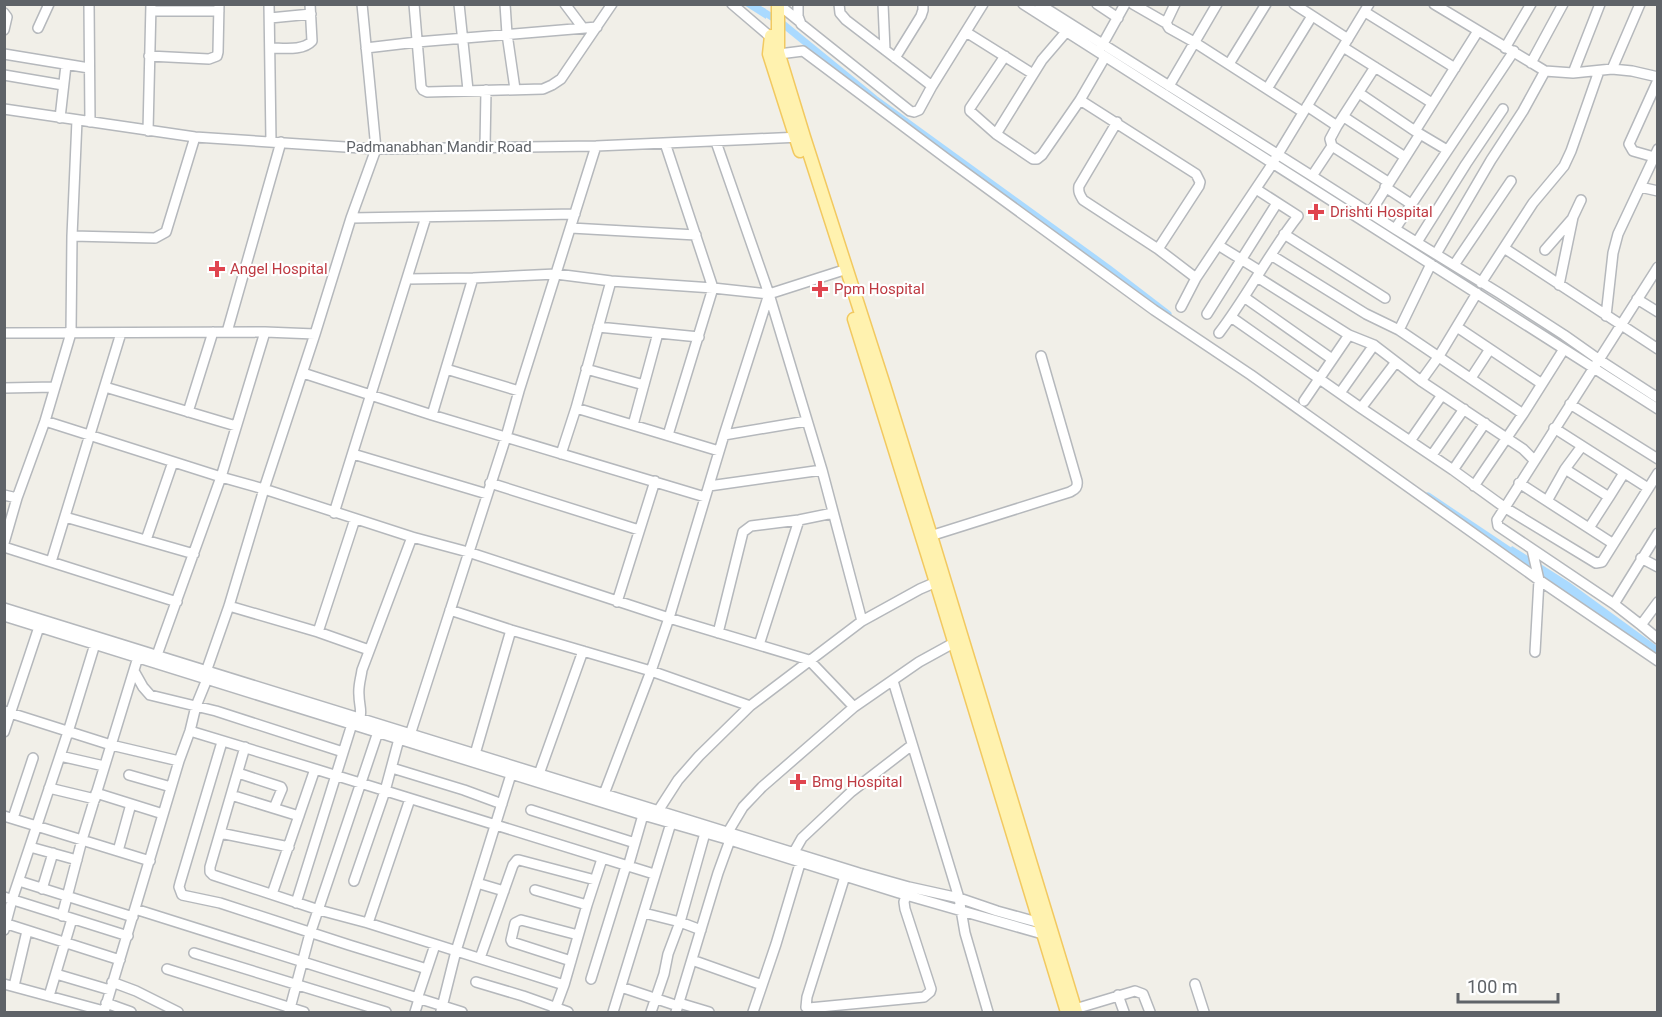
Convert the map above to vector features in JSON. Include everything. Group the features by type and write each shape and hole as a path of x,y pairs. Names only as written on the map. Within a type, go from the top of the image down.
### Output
{"main road":[{"path":"775,7 775,38 799,137"},
{"path":"775,38 769,54 843,271 1073,1011"}],"street":[{"path":"38,28 49,4"},
{"path":"89,4 90,122"},
{"path":"227,332 276,142 270,4"},
{"path":"105,1009 264,489 351,218 376,149 362,4"},
{"path":"414,4 423,90 427,92 543,89 552,86 561,79 612,4"},
{"path":"459,4 468,90"},
{"path":"505,4 515,89"},
{"path":"565,4 583,28"},
{"path":"732,4 775,38 803,51 1154,310 1251,375 1658,660"},
{"path":"798,4 799,21"},
{"path":"839,4 842,16 932,86"},
{"path":"883,4 885,50"},
{"path":"895,58 921,16 922,4"},
{"path":"775,7 799,21 914,112 919,110 983,4"},
{"path":"1023,4 1066,32 1169,86 1564,334 1596,363 1658,409"},
{"path":"1039,4 1102,51 1272,163 1564,349 1596,363 1658,398"},
{"path":"1005,56 970,108 971,114 996,134 1033,159 1037,159 1080,100 1125,4"},
{"path":"1133,4 1267,89 1337,126"},
{"path":"1166,23 1175,4"},
{"path":"1169,86 1217,4"},
{"path":"1229,64 1266,4"},
{"path":"1294,4 1375,67 1432,103"},
{"path":"1434,4 1545,70 1573,73 1612,69 1632,70 1658,78 1629,144 1633,151 1656,153 1618,234 1613,253 1606,316"},
{"path":"1531,63 1563,4"},
{"path":"1573,73 1600,4"},
{"path":"1612,69 1640,4"},
{"path":"1098,5 1118,18"},
{"path":"1395,229 1510,50 1527,6"},
{"path":"148,130 149,56 151,8 219,8 218,52 214,58 209,60 149,56"},
{"path":"1181,307 1196,278 1256,189 1367,8 1455,68"},
{"path":"270,18 311,9 312,41 309,45 271,48"},
{"path":"4,13 7,17 4,30"},
{"path":"1267,89 1312,16"},
{"path":"366,48 597,27"},
{"path":"966,32 1033,74"},
{"path":"996,134 1042,60 1066,32"},
{"path":"1370,213 1405,157 1432,103 1478,32"},
{"path":"4,54 90,68"},
{"path":"60,118 66,65"},
{"path":"1375,67 1330,139 1332,146 1387,184 1411,204"},
{"path":"1436,254 1491,160 1523,111 1545,70"},
{"path":"1481,283 1533,203 1564,166 1599,71"},
{"path":"4,75 63,85"},
{"path":"485,147 486,90"},
{"path":"1359,93 1447,150"},
{"path":"1080,100 1117,122 1199,178 1199,186 1158,249"},
{"name":"Padmanabhan Mandir Road","path":"4,109 195,138 376,149 596,146 799,137"},
{"path":"1417,242 1503,109"},
{"path":"1344,117 1405,157"},
{"path":"77,120 70,333 45,421 17,498 4,545 177,602"},
{"path":"1117,122 1078,191 1083,200 1158,249 1196,278"},
{"path":"72,236 155,238 161,236 165,232 195,138"},
{"path":"716,142 769,294 822,470 862,621"},
{"path":"666,143 713,288 668,435"},
{"path":"354,881 392,768 406,738 450,610 596,146"},
{"path":"1312,176 1332,146"},
{"path":"1454,265 1511,181"},
{"path":"1640,187 1658,191"},
{"path":"1219,333 1298,216 1256,189"},
{"path":"1559,285 1573,217 1581,200"},
{"path":"1207,314 1277,203"},
{"path":"351,218 575,214"},
{"path":"1545,250 1573,217"},
{"path":"334,513 426,218"},
{"path":"572,228 696,235"},
{"path":"1284,234 1385,298"},
{"path":"1218,245 1349,335 1374,345 1421,381 1523,448 1534,460"},
{"path":"1504,248 1658,349"},
{"path":"1271,255 1366,314 1399,330 1523,414"},
{"path":"1399,330 1431,264"},
{"path":"1657,267 1497,520 1498,526 1614,604 1658,639"},
{"path":"407,279 556,274 769,294 843,271"},
{"path":"432,414 473,278"},
{"path":"561,454 576,408 610,280"},
{"path":"1421,381 1477,293"},
{"path":"604,794 669,618 769,294"},
{"path":"1244,297 1332,359"},
{"path":"1636,299 1658,312"},
{"path":"1231,317 1504,507 1596,563 1602,562 1658,473"},
{"path":"598,327 699,337"},
{"path":"1457,327 1542,384"},
{"path":"188,412 213,332"},
{"path":"158,655 221,477 265,332"},
{"path":"4,333 265,332 315,334"},
{"path":"51,562 121,333"},
{"path":"633,425 658,333"},
{"path":"1304,401 1349,335"},
{"path":"1340,393 1374,345"},
{"path":"1474,486 1564,349"},
{"path":"1471,378 1490,350"},
{"path":"926,537 1075,489 1077,482 1041,356"},
{"path":"1361,408 1396,362"},
{"path":"446,369 519,391"},
{"path":"586,369 644,385"},
{"path":"303,373 705,497"},
{"path":"4,388 55,387"},
{"path":"105,387 236,426"},
{"path":"1410,441 1442,395"},
{"path":"1570,404 1658,459"},
{"path":"576,408 719,451"},
{"path":"1432,455 1464,409"},
{"path":"45,421 334,513 468,552 617,602 809,660 854,706"},
{"path":"724,435 807,421"},
{"path":"1453,470 1485,423"},
{"path":"1554,428 1648,488"},
{"path":"1546,501 1582,446"},
{"path":"353,453 487,494"},
{"path":"146,540 173,462"},
{"path":"1565,469 1608,497"},
{"path":"709,486 822,470"},
{"path":"1589,528 1624,473"},
{"path":"617,602 655,481"},
{"path":"490,483 639,530"},
{"path":"1519,483 1612,543"},
{"path":"4,495 17,498"},
{"path":"718,633 743,532 751,526 833,513"},
{"path":"65,517 194,554"},
{"path":"318,632 355,519"},
{"path":"759,645 799,520"},
{"path":"1614,604 1658,533"},
{"path":"296,903 343,752 362,712 359,689 369,650 412,537"},
{"path":"1532,549 1538,577 1535,652"},
{"path":"1641,558 1658,567"},
{"path":"614,1012 644,913 665,817 678,780 750,706 809,660 862,621 940,580"},
{"path":"1641,625 1658,602"},
{"path":"229,606 318,632 369,650"},
{"path":"4,608 158,655 207,675"},
{"path":"450,610 651,671 750,706"},
{"path":"4,616 138,657 207,675 512,770 643,815 665,817 799,857 908,891 961,911 1047,930"},
{"path":"4,732 8,712 39,627"},
{"path":"475,754 512,630"},
{"path":"678,1007 729,836 743,807 762,787 854,706 919,662 958,640"},
{"path":"95,644 30,847 18,881 8,899 5,926 120,960"},
{"path":"539,774 583,651"},
{"path":"62,916 82,840 138,657"},
{"path":"134,671 150,695 196,706 343,752"},
{"path":"893,681 959,898 964,933 988,1012"},
{"path":"8,712 111,745 179,761"},
{"path":"357,723 378,732 475,754 512,770 539,774 604,794 705,833 729,836"},
{"path":"190,731 654,874"},
{"path":"290,1010 311,932 378,732"},
{"path":"222,742 180,883 181,893 185,896 220,903 427,969"},
{"path":"753,1012 799,857 802,838 851,792 912,745"},
{"path":"245,747 210,867 213,875 296,903 368,923 564,985"},
{"path":"60,756 104,766"},
{"path":"33,758 9,817 150,861"},
{"path":"392,768 502,804"},
{"path":"272,894 315,769"},
{"path":"441,1010 456,951 512,770"},
{"path":"238,773 280,785 282,789 274,808"},
{"path":"129,775 171,787"},
{"path":"50,788 96,796 164,814"},
{"path":"231,795 299,816"},
{"path":"368,923 410,799"},
{"path":"118,851 131,804"},
{"path":"531,810 635,843"},
{"path":"591,979 643,815"},
{"path":"220,833 289,847"},
{"path":"651,1012 705,833"},
{"path":"30,847 77,860"},
{"path":"42,888 53,853"},
{"path":"799,857 845,876 908,891 959,898 1047,930"},
{"path":"555,1010 602,859"},
{"path":"480,958 513,865 517,860 595,880"},
{"path":"845,876 807,997 805,1005 809,1008 924,997 930,992 931,989 905,909 904,902 908,891"},
{"path":"18,881 67,897 134,913 302,961 418,999 441,1010 462,1012"},
{"path":"477,883 504,891"},
{"path":"535,890 587,905"},
{"path":"8,899 128,936"},
{"path":"644,913 701,930"},
{"path":"49,996 72,919"},
{"path":"571,961 512,942 515,923 521,920 578,935"},
{"path":"27,931 9,985 105,1009 131,1012"},
{"path":"415,1012 435,945"},
{"path":"194,953 386,1012"},
{"path":"692,960 762,985"},
{"path":"167,969 270,1001 290,1010 304,1012"},
{"path":"56,974 136,991 178,1012"},
{"path":"476,982 523,996 555,1010 568,1012"},
{"path":"1195,984 1204,1012"},
{"path":"621,987 678,1007 709,1012"},
{"path":"1073,1011 1128,992 1139,992 1146,1000 1150,1012"},
{"path":"1118,995 1124,1012"},
{"path":"266,1012 270,1001"}],"water":[{"path":"744,5 758,5 766,9 766,19"},
{"path":"1512,546 1569,582 1657,646 1657,657 1507,554"}],"waterway":[{"path":"751,4 783,24 875,99 1168,314"},
{"path":"1428,496 1516,555"}],"place":[{"name":"Drishti Hospital","path":"1316,212"},
{"name":"Angel Hospital","path":"217,269"},
{"name":"Ppm Hospital","path":"820,289"},
{"name":"Bmg Hospital","path":"798,782"}]}
